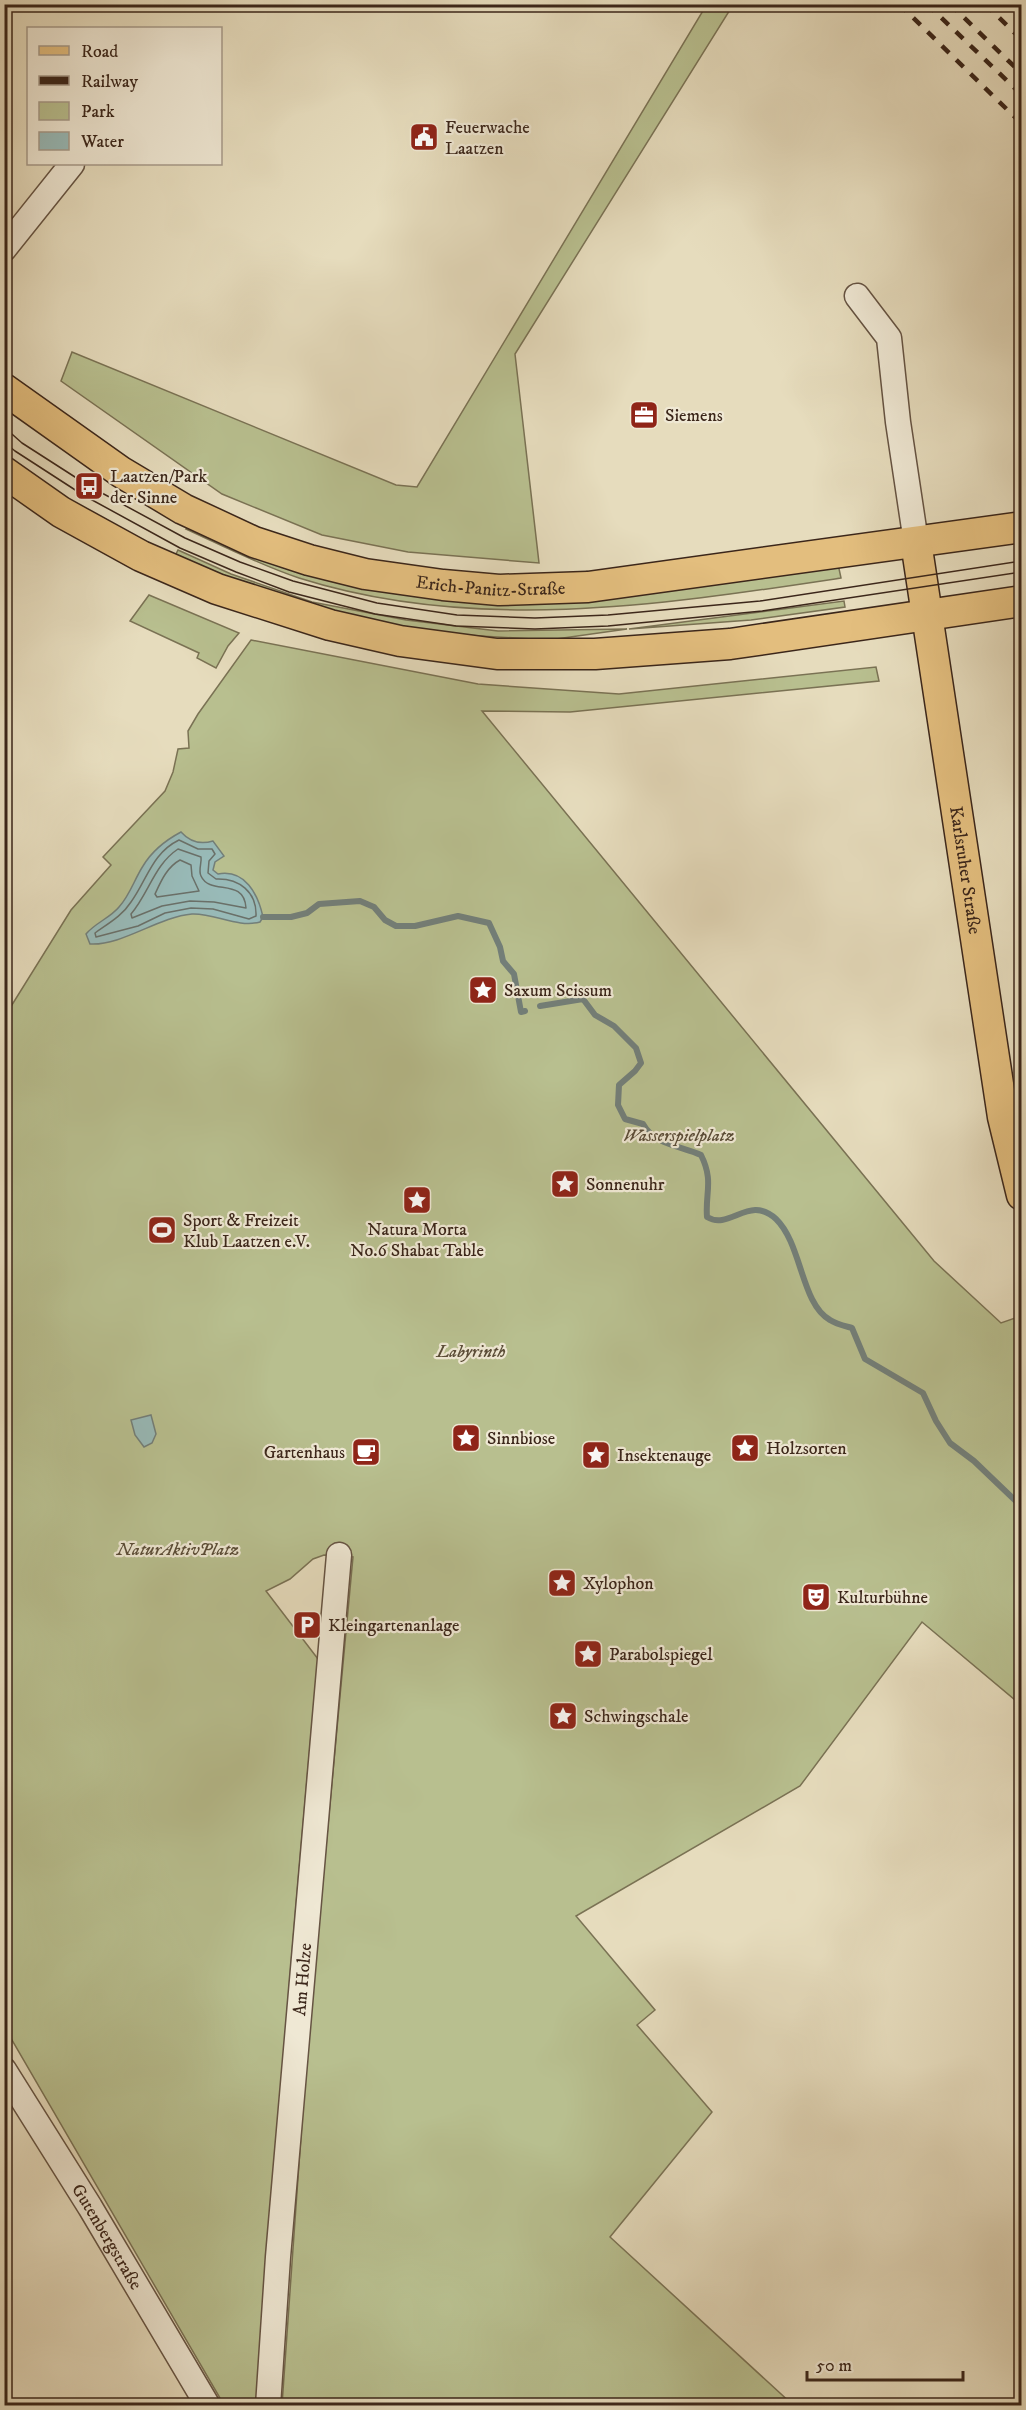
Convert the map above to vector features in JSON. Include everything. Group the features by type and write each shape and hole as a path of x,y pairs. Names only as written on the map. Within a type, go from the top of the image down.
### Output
{"main road":[{"name":"Erich-Panitz-Straße","path":"4,388 121,472 183,509 254,542 309,560 365,574 443,585 499,590 588,587 1022,527"},
{"path":"4,472 61,512 141,556 217,589 330,625 400,641 497,654 595,654 730,644 1022,601"},
{"name":"Karlsruher Straße","path":"916,542 935,676 960,819 1003,1117 1022,1195"}],"street":[{"path":"4,249 71,165"},
{"path":"857,296 889,338 898,422 916,542"},
{"name":"Am Holze","path":"268,2406 279,2246 339,1555"},
{"name":"Gutenbergstraße","path":"4,2070 90,2207 208,2406"}],"green space":[{"path":"707,4 733,5 515,354 539,563 408,552 322,535 222,494 61,381 72,352 396,485 417,487"},
{"path":"189,526 370,587 838,564 841,578 638,605 501,610 433,605 366,595 299,578 186,529"},
{"path":"178,550 231,574 312,602 406,620 498,631 627,629 549,640 447,634 402,628 313,609 174,558"},
{"path":"149,595 239,633 228,646 216,668 197,658 199,653 130,621"},
{"path":"844,601 845,607 751,620 629,629"},
{"path":"251,640 478,684 619,694 876,667 879,681 570,712 482,711 934,1261 1001,1323 1021,1316 1021,1705 922,1622 800,1786 576,1916 655,2010 637,2025 712,2112 610,2237 793,2405 282,2405 307,2050 353,1557 324,1555 313,1559 290,1579 266,1591 318,1659 285,2032 258,2405 224,2405 5,2028 5,1016 71,910 111,865 103,857 165,791 173,772 178,749 189,748 188,731"}],"water":[{"path":"181,832 196,842 213,841 224,856 215,862 213,870 218,874 236,875 249,885 261,908 263,917 260,922 234,922 192,914 166,920 115,941 90,944 86,934 119,907 143,866 155,851"},
{"path":"151,1415 156,1434 152,1443 144,1447 135,1435 131,1420"}],"waterway":[{"path":"263,917 291,917 307,913 319,904 360,901 374,907 385,920 396,926 415,926 458,916 489,923 500,947 503,961 514,974 521,1012 525,1011"},
{"path":"540,1006 583,999 595,1015 614,1026 636,1048 641,1063 619,1085 618,1105 625,1119 643,1124 661,1141 701,1155 708,1180 707,1217 724,1220 757,1210 766,1212 776,1219 785,1230 807,1288 820,1312 832,1321 852,1328 865,1359 923,1393 936,1421 950,1443 974,1461 1022,1507"}],"tram line":[{"path":"4,427 22,443 89,486 185,538 240,562 293,581 377,603 457,615 535,618 608,615 760,601 1022,561"},
{"path":"4,442 83,495 180,548 236,572 289,592 375,614 456,626 535,629 608,626 762,611 1022,572"}],"railway":[{"path":"899,4 1022,124"},
{"path":"927,4 1022,95"},
{"path":"950,4 1022,74"},
{"path":"985,4 1022,40"}],"place":[{"name":"Feuerwache Laatzen","path":"424,137"},
{"name":"Siemens","path":"644,415"},
{"name":"Laatzen/Park der Sinne","path":"89,486"},
{"name":"Saxum Scissum","path":"483,990"},
{"name":"Sonnenuhr","path":"565,1184"},
{"name":"Natura Morta No.6 Shabat Table","path":"417,1200"},
{"name":"Sport & Freizeit Klub Laatzen e.V.","path":"162,1230"},
{"name":"Sinnbiose","path":"466,1438"},
{"name":"Holzsorten","path":"745,1448"},
{"name":"Gartenhaus","path":"366,1452"},
{"name":"Insektenauge","path":"596,1455"},
{"name":"Xylophon","path":"562,1583"},
{"name":"Kulturbühne","path":"816,1597"},
{"name":"Kleingartenanlage","path":"307,1625"},
{"name":"Parabolspiegel","path":"588,1654"},
{"name":"Schwingschale","path":"563,1716"}],"park label":[{"name":"Wasserspielplatz","path":"679,1135"},
{"name":"Labyrinth","path":"471,1351"},
{"name":"NaturAktivPlatz","path":"178,1549"}]}
